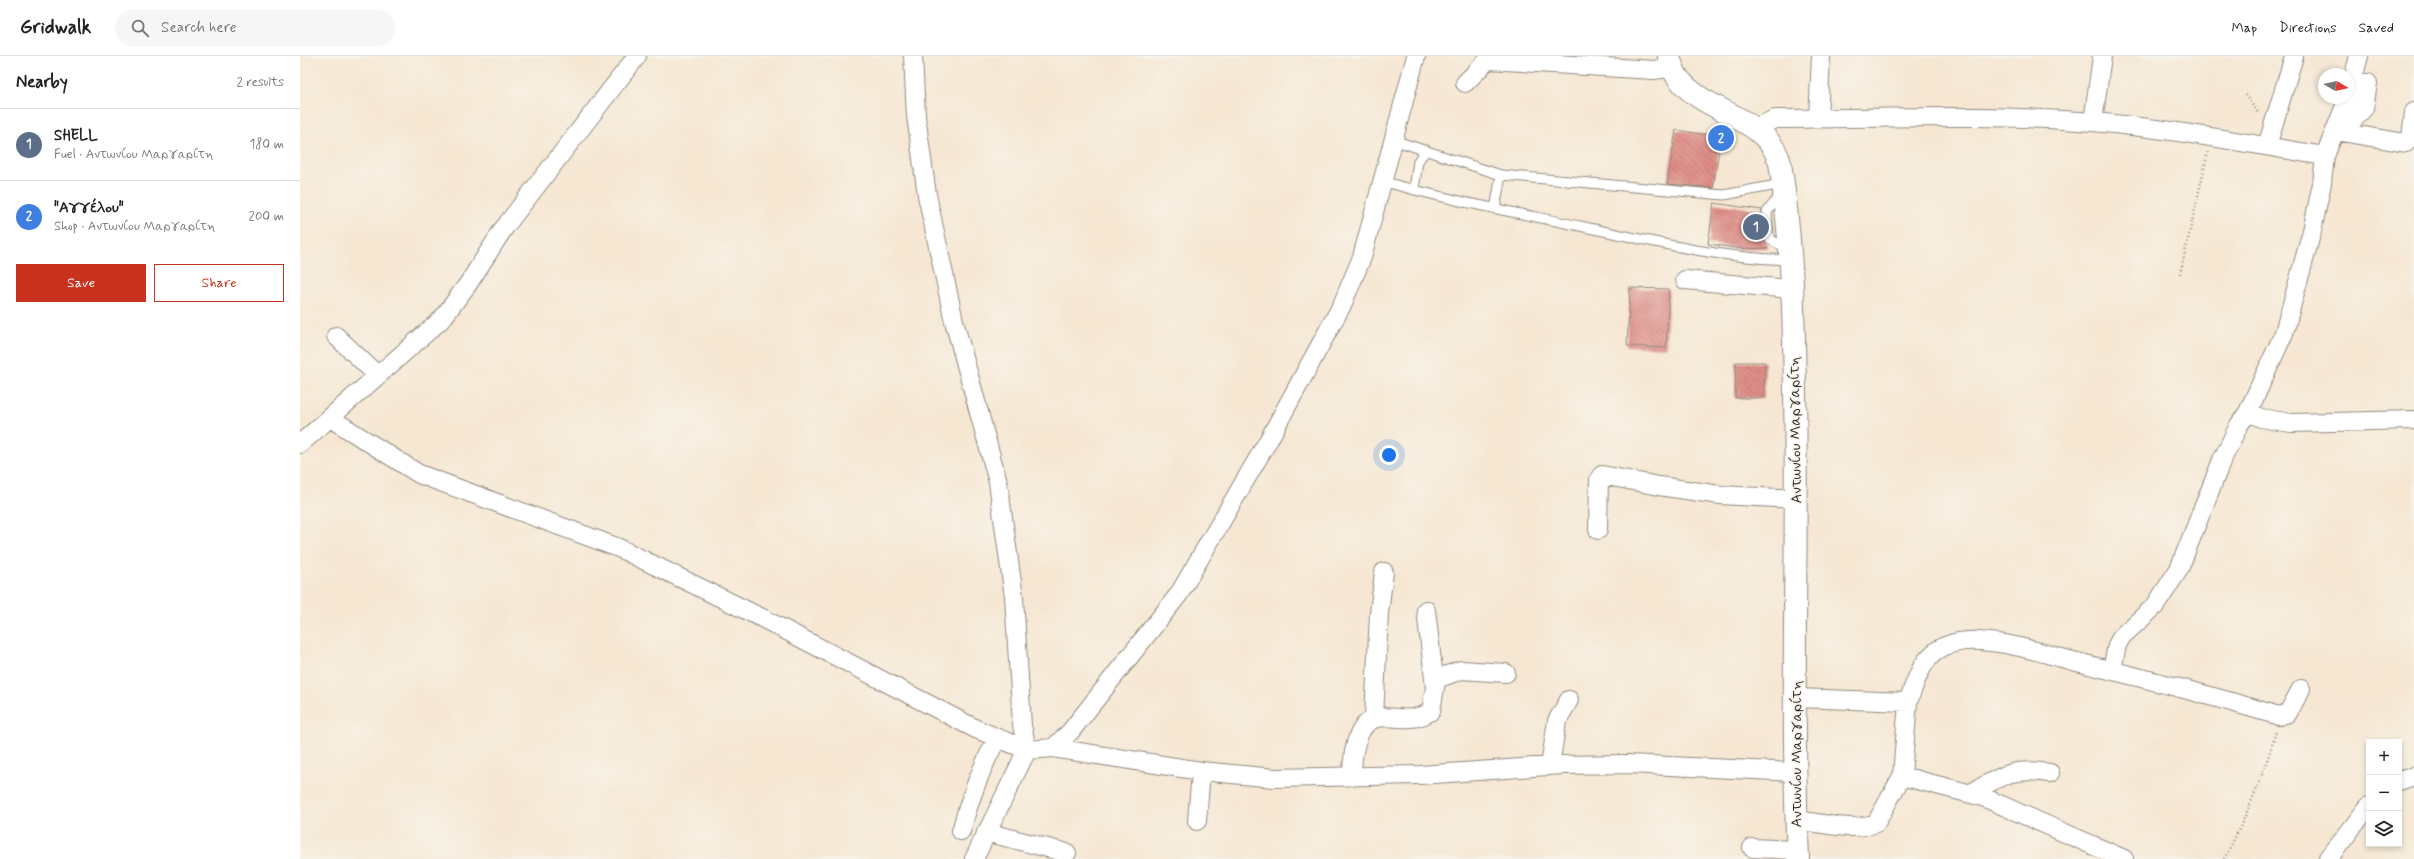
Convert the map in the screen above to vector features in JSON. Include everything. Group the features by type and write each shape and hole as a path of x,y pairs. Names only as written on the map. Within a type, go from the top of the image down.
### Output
{"street":[{"path":"300,444 442,319 468,284 504,228 637,56"},
{"path":"913,56 916,116 929,202 954,321 998,482 1014,597 1022,725 1027,750 974,859"},
{"path":"1052,748 1070,732 1179,594 1268,441 1353,282 1416,56"},
{"path":"1818,119 1821,56"},
{"path":"2093,122 2102,56"},
{"path":"2267,146 2294,56"},
{"path":"2354,73 2358,56"},
{"path":"1465,83 1488,60 1654,70 1671,62"},
{"name":"Αντωνίου Μαργαρίτη","path":"1671,62 1678,78 1692,91 1757,130 1776,150 1780,163 1780,192 1784,252 1791,289 1797,499 1794,772 1798,855"},
{"path":"2339,132 2364,108 2368,83"},
{"path":"2112,670 2117,645 2122,636 2155,606 2179,569 2222,460 2239,425 2248,412 2284,333 2312,231 2322,183 2325,156 2339,132 2346,104"},
{"path":"2339,132 2395,143 2406,143 2411,138 2414,112"},
{"path":"1757,130 1764,124 1775,119 1981,117 2093,122 2267,146 2325,156"},
{"path":"1684,280 1791,289"},
{"path":"336,336 377,375"},
{"path":"2248,412 2261,418 2291,423 2414,420"},
{"path":"330,418 419,474 619,548 762,618 997,739 1027,750 1052,748 1201,771 1274,778 1420,775 1550,766 1628,764 1794,772"},
{"path":"1598,530 1599,479 1602,475 1659,486 1720,495 1797,499"},
{"path":"1374,718 1379,613 1384,572"},
{"path":"1352,777 1352,761 1355,744 1363,725 1374,718 1425,716 1431,711 1433,703 1434,680 1426,610"},
{"path":"1797,820 1849,826 1869,826 1876,823 1902,776 1908,702 1920,668 1930,656 1944,646 1964,640 1982,641 2017,647 2182,687 2279,716 2288,713 2301,689"},
{"path":"1434,680 1461,670 1506,673"},
{"path":"1796,698 1908,702"},
{"path":"1550,766 1556,722 1570,700"},
{"path":"961,831 971,791 983,763 997,739"},
{"path":"1971,793 2015,771 2027,770 2050,773"},
{"path":"1197,821 1201,771"},
{"path":"1902,776 1971,793 2006,805 2074,838 2124,859"},
{"path":"2402,780 2414,776"},
{"path":"2328,859 2366,810"},
{"path":"986,832 1067,853"},
{"path":"1752,848 1798,855"}],"lane":[{"path":"1393,140 1501,175 1724,195 1780,192"},
{"path":"1414,190 1418,161 1426,150"},
{"path":"1495,208 1501,175"},
{"path":"1382,181 1414,190 1495,208 1720,254 1751,259 1784,252"}],"path":[{"path":"2180,274 2211,138"},
{"path":"2224,859 2242,825 2262,775 2279,716"}],"building":[{"path":"1676,130 1721,137 1713,188 1667,184"},
{"path":"1714,203 1762,210 1763,238 1768,248 1743,249 1708,244"},
{"path":"1630,288 1669,289 1666,348 1627,346"},
{"path":"1736,362 1765,362 1764,398 1735,398"}],"place":[{"name":"\"Αγγέλου\"","path":"1721,138"},
{"name":"SHELL","path":"1756,227"}]}
